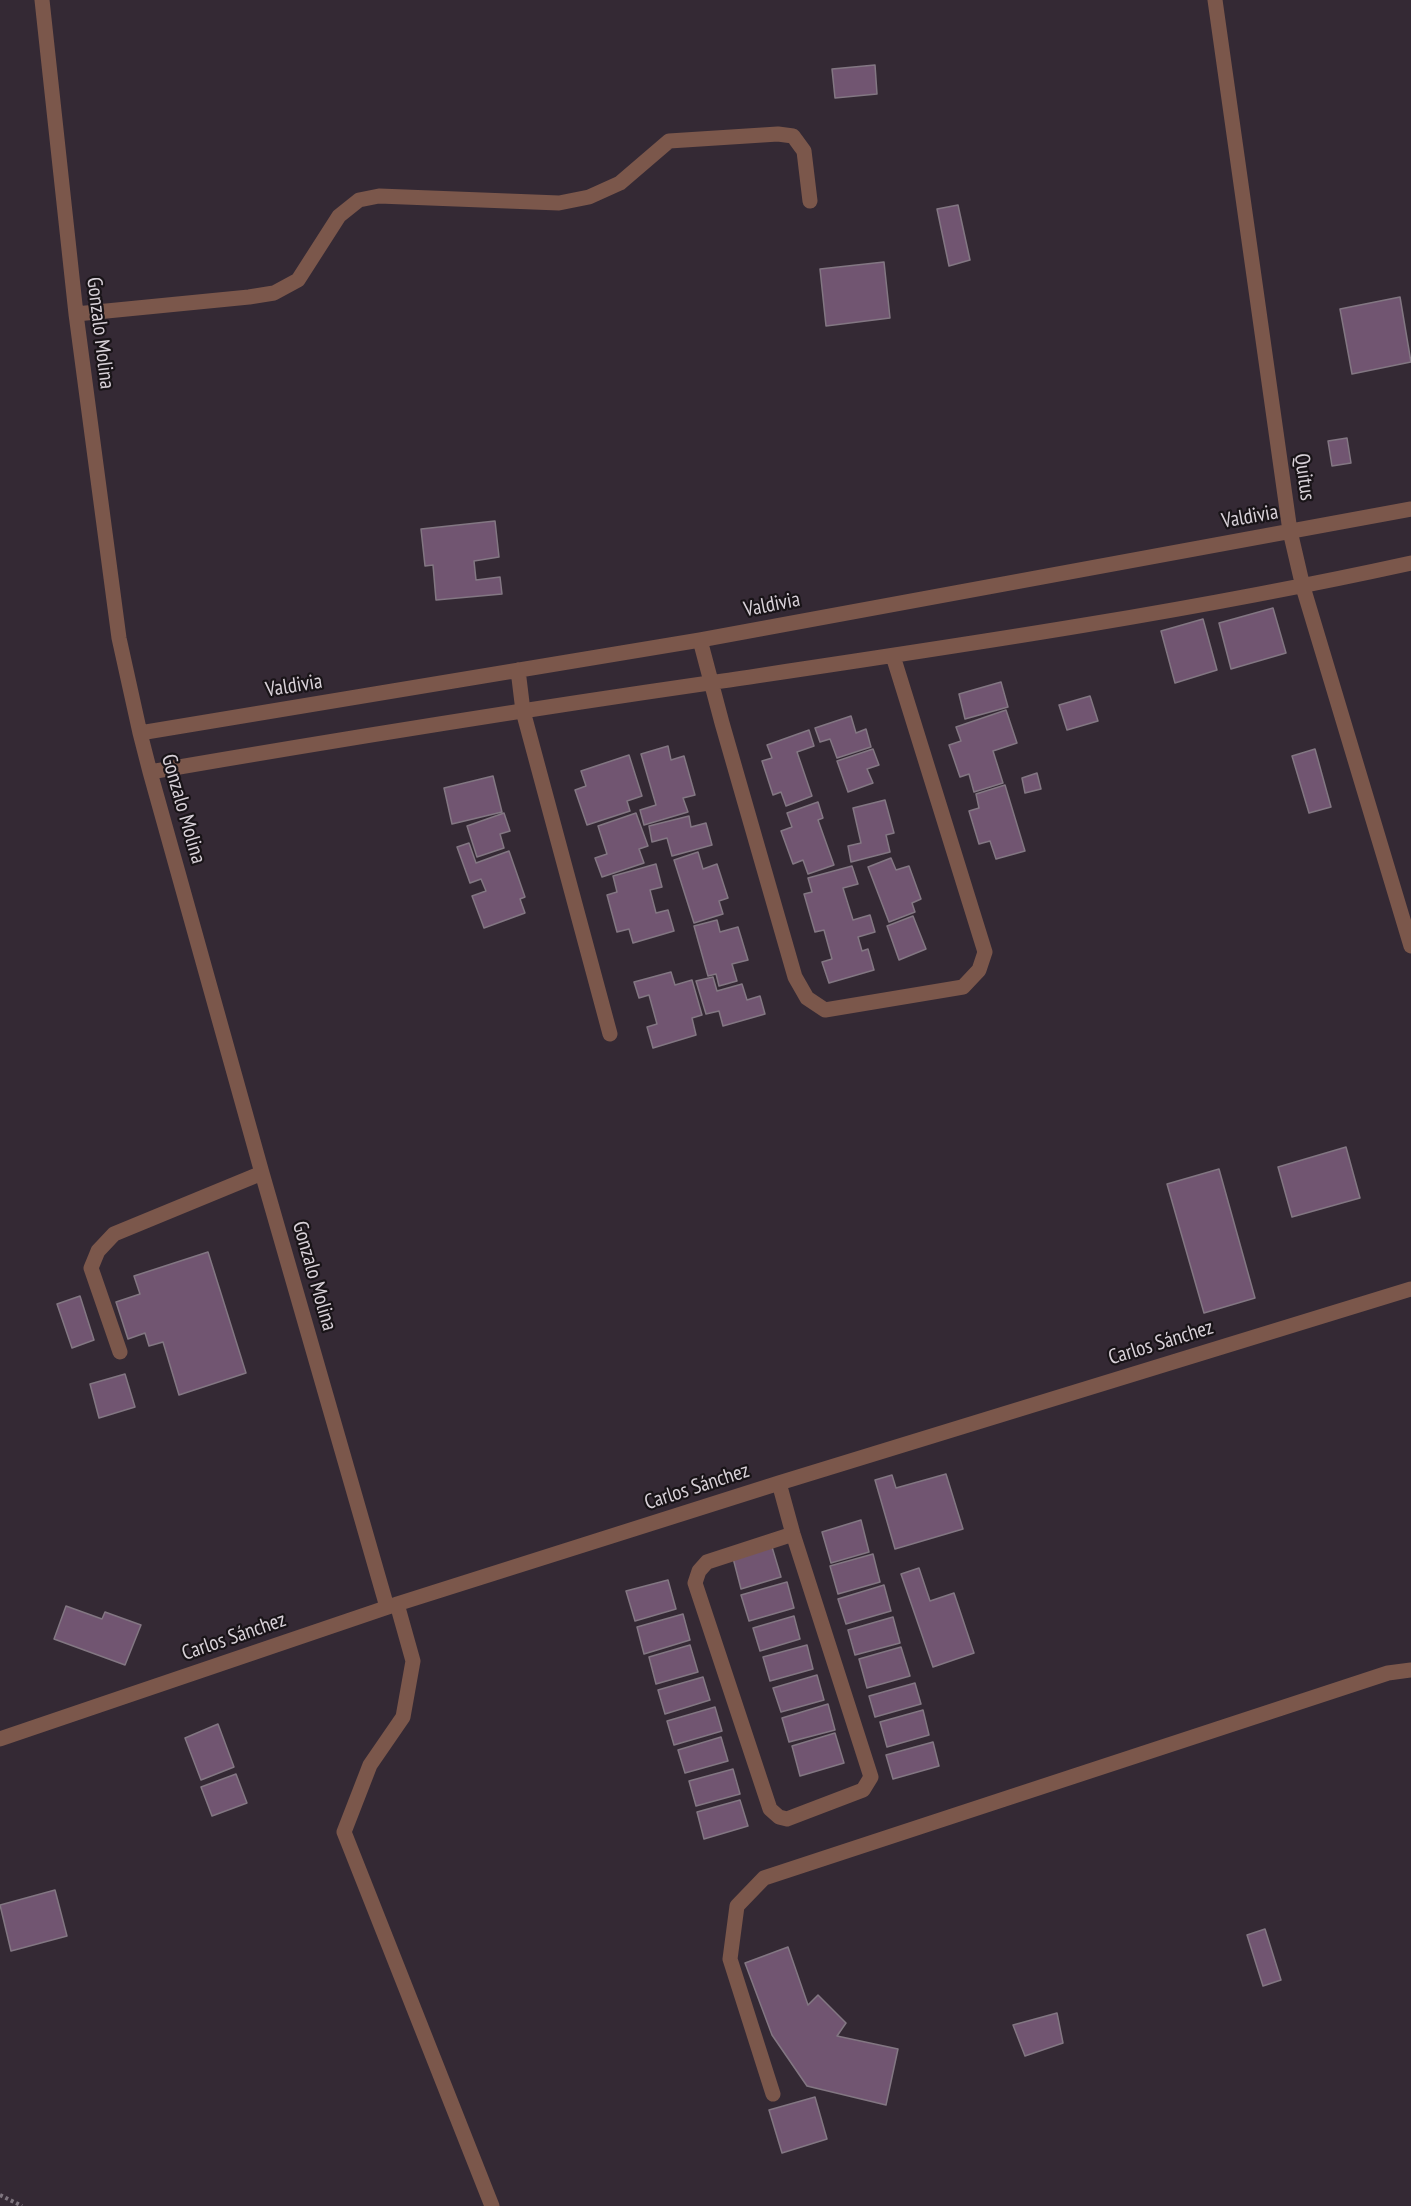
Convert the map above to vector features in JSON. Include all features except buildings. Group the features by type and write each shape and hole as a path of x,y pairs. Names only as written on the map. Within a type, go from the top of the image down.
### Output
{"street":[{"name":"Gonzalo Molina","path":"42,0 76,314 119,638 140,733 262,1173 392,1605 413,1661 403,1717 370,1765 344,1832 492,2206"},
{"name":"Quitus","path":"1215,0 1290,531 1303,587 1411,946"},
{"path":"76,314 274,293 298,280 339,216 359,200 379,196 559,203 590,197 620,183 669,141 778,134 793,136 804,151 810,201"},
{"name":"Valdivia","path":"140,733 700,640 1411,509"},
{"path":"150,772 427,725 893,656 1303,587 1411,563"},
{"path":"700,640 795,977 807,998 825,1010 963,987 979,970 985,952 893,656"},
{"path":"519,670 523,711 610,1034"},
{"path":"120,1352 91,1268 98,1251 114,1234 262,1173"},
{"name":"Carlos Sánchez","path":"0,1739 392,1605 779,1482 1411,1289"},
{"path":"779,1482 793,1534 871,1777 863,1790 787,1819 779,1817 770,1809 695,1583 699,1571 706,1562 793,1534"},
{"path":"773,2094 730,1959 737,1906 764,1878 1388,1672 1411,1670"}],"path":[{"path":"0,2195 22,2206"}]}
